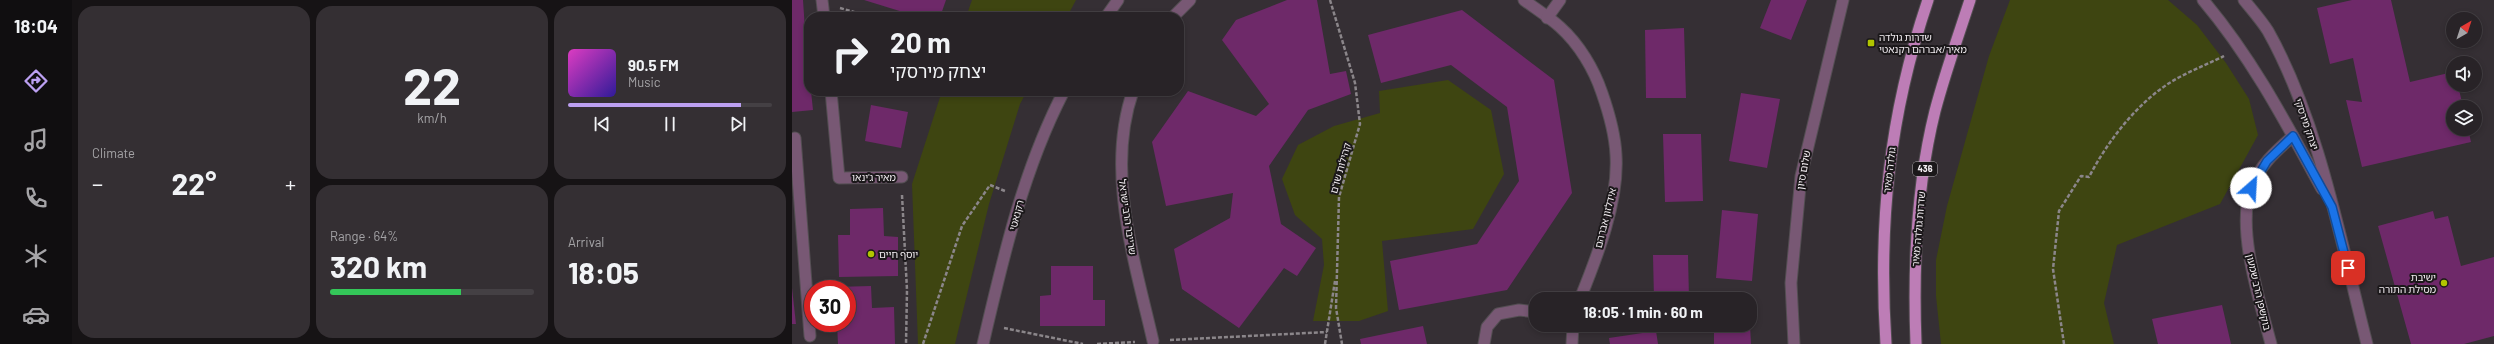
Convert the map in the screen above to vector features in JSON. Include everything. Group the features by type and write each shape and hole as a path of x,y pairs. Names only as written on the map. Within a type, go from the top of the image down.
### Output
{"main road":[{"name":"גולדה מאיר","path":"1886,344 1882,250 1887,178 1909,63 1928,0"},
{"name":"שדרות גולדה מאיר","path":"1916,344 1915,247 1922,182 1935,111 1970,0"}],"street":[{"path":"1107,12 1113,0"},
{"path":"1109,12 1118,0"},
{"path":"1178,12 1190,0"},
{"name":"אידלזון אברהם","path":"1524,0 1561,28 1584,56 1598,81 1609,113 1616,156 1613,194 1606,221 1582,292"},
{"path":"1547,18 1560,0"},
{"name":"שלום סיון","path":"1794,344 1791,283 1801,176 1843,0"},
{"name":"יצחק מירסקי","path":"2203,0 2241,48 2269,91 2332,207"},
{"name":"יצחק מירסקי","path":"2244,0 2267,30 2287,68 2309,128 2332,207"},
{"path":"822,1 823,12"},
{"name":"מאיר ג'ינאו","path":"831,96 839,178 902,177"},
{"name":"רקנאטי","path":"983,344 1021,197 1044,133 1062,96"},
{"name":"שרייבר הרב ישראל","path":"1132,96 1122,146 1122,182 1130,241 1153,341"},
{"name":"בוקשפן הרב שמעון","path":"2271,344 2251,266 2246,226 2251,188 2260,169 2274,152 2293,136"},
{"path":"795,138 810,336"},
{"path":"2332,207 2367,344"},
{"path":"1484,344 1487,327 1498,314 1519,310 1529,311"},
{"path":"1572,344 1573,332"}],"path":[{"name":"קהילות שו\"ם","path":"1330,0 1354,83 1360,124 1339,197 1336,308 1342,344"},
{"path":"822,1 856,12"},
{"path":"2064,344 2053,269 2060,211 2080,176 2089,177 2104,148 2131,117 2170,82 2241,48"},
{"path":"902,177 907,290 906,344"},
{"path":"923,344 962,226 990,185 1021,197"},
{"path":"1325,344 1336,273"},
{"path":"988,324 1083,344"},
{"path":"1097,344 1326,332"}],"green space":[{"path":"972,0 1076,0 1070,12 968,12"},
{"path":"2010,0 2168,0 2197,25 2226,63 2249,99 2258,135 2220,204 2117,245 2104,303 2114,344 1941,344 1936,296 1936,260 1947,206 1989,56"},
{"path":"1448,80 1491,110 1504,174 1473,229 1382,241 1388,311 1359,321 1313,321 1324,265 1322,239 1295,215 1282,179 1298,145 1334,126 1380,113 1379,91"},
{"path":"940,96 1024,96 1020,104 989,204 955,344 918,344 912,184"}],"building":[{"path":"792,0 803,0 804,96 812,96 813,110 792,112"},
{"path":"864,0 946,0 942,12 903,12"},
{"path":"1287,0 1317,0 1330,74 1346,71 1351,94 1308,110 1269,166 1281,224 1316,248 1297,276 1284,268 1239,328 1182,289 1174,249 1230,218 1233,193 1166,206 1152,142 1188,91 1256,116 1269,104 1222,40 1236,20"},
{"path":"1771,0 1807,0 1791,40 1760,28"},
{"path":"2352,0 2391,0 2410,82 2446,74 2446,92 2460,92 2461,100 2446,100 2446,136 2470,136 2471,142 2362,167 2346,100 2362,102 2353,58 2330,64 2317,8"},
{"path":"1462,10 1554,80 1572,193 1507,290 1399,310 1390,261 1477,244 1519,181 1507,107 1451,65 1381,83 1368,35"},
{"path":"1684,28 1686,98 1646,98 1645,30"},
{"path":"1741,93 1780,99 1767,168 1729,161"},
{"path":"871,105 908,112 901,148 865,141"},
{"path":"1663,134 1701,134 1703,201 1665,202"},
{"path":"883,208 884,236 898,237 898,276 839,277 838,235 850,235 850,209"},
{"path":"1722,210 1758,214 1752,281 1716,278"},
{"name":"ישיבת מסילת התורה","path":"2433,211 2435,219 2448,216 2461,266 2494,257 2494,336 2464,344 2411,344 2378,226"},
{"path":"1653,255 1688,255 1689,292 1654,292"},
{"path":"1051,266 1093,266 1093,300 1105,300 1105,326 1040,326 1040,296 1051,295"},
{"path":"856,286 871,286 872,308 894,307 895,344 838,344 837,332 856,332"},
{"path":"792,288 796,324 792,324"},
{"path":"2222,305 2231,344 2158,344 2152,319"},
{"path":"1423,326 1427,344 1361,344 1360,339"},
{"path":"1656,332 1658,344 1610,344 1609,338"},
{"path":"1714,332 1750,332 1751,344 1714,344"}],"place":[{"name":"שדרות גולדה מאיר/אברהם רקנאטי","path":"1871,43"},
{"name":"יוסף חיים","path":"871,254"},
{"name":"ישיבת מסילת התורה","path":"2444,283"}],"route":[{"path":"2251,188 2260,169 2274,152 2293,136 2332,207 2348,268"}]}
